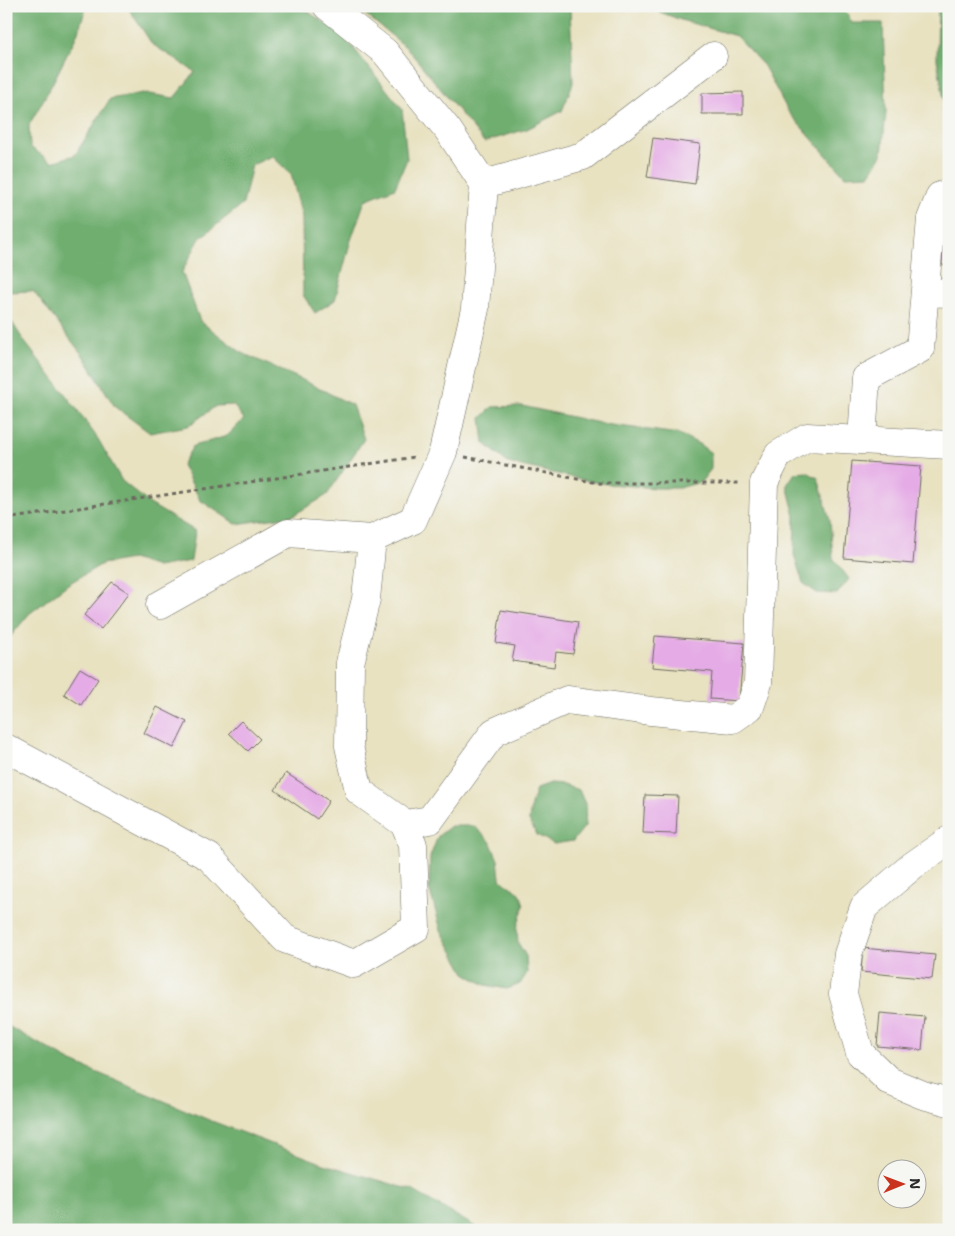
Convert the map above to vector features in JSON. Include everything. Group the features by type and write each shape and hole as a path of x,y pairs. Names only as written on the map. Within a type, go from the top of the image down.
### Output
{"street":[{"path":"160,605 288,533 372,539 413,520 443,452 475,309 484,184 448,130 385,52 327,6"},
{"path":"484,184 583,156 713,56"},
{"path":"862,440 866,378 920,349 937,293 931,219 940,196 949,193"},
{"path":"405,824 430,820 494,732 567,700 651,711 733,718 750,707 758,683 764,483 778,455 807,436 949,445"},
{"path":"6,748 209,857 285,939 354,964 416,928 413,845 405,824 360,791 349,746 350,663 366,599 372,539"},
{"path":"949,840 912,866 864,907 848,954 843,994 860,1053 889,1081 924,1095 949,1102"}],"path":[{"path":"6,519 443,452 598,482 764,483"}],"green space":[{"path":"6,6 87,6 76,37 29,125 30,147 52,162 75,155 110,99 143,93 174,98 195,72 152,44 127,6 300,6 344,36 402,109 407,159 395,188 365,200 350,243 335,300 315,313 303,295 302,217 291,174 272,156 252,165 243,204 200,238 182,272 200,321 242,353 305,381 352,405 364,439 327,495 292,516 236,524 200,500 182,465 193,446 227,436 244,419 233,405 216,406 188,426 150,433 115,407 84,357 33,291 7,292 6,297"},
{"path":"355,6 570,6 573,83 562,111 527,129 484,142 407,48"},
{"path":"644,6 843,6 852,23 883,23 886,112 882,155 869,175 845,176 789,113 764,66 736,36 681,20"},
{"path":"938,6 949,6 948,122 937,59"},
{"path":"6,313 24,341 98,439 122,481 150,504 195,531 191,561 157,567 132,559 102,564 68,584 29,614 6,642"},
{"path":"522,406 604,424 679,434 699,444 711,453 711,469 701,482 679,488 656,488 598,483 508,463 484,443 481,418 492,407"},
{"path":"807,472 818,478 830,520 833,558 849,579 837,594 817,593 803,583 794,555 795,516 787,485 795,473"},
{"path":"550,784 563,785 579,790 586,806 585,826 573,841 554,844 537,835 529,821 536,789"},
{"path":"451,826 474,826 490,841 498,860 500,878 520,893 524,905 517,928 518,943 526,956 527,973 520,984 507,989 485,985 465,973 441,930 429,888 430,857 438,836"},
{"path":"6,1025 70,1061 209,1120 324,1164 412,1190 481,1230 6,1230"}],"building":[{"path":"743,92 743,114 702,114 702,93"},
{"path":"653,138 700,144 695,184 647,177"},
{"path":"944,233 949,233 949,265 942,265"},
{"path":"852,461 921,466 913,564 844,558"},
{"path":"112,582 129,593 101,629 84,615"},
{"path":"501,610 578,622 573,654 556,652 554,667 512,661 515,646 496,643"},
{"path":"655,636 744,643 739,701 710,699 712,672 652,667"},
{"path":"80,668 98,679 81,705 64,694"},
{"path":"157,707 187,722 174,748 144,733"},
{"path":"241,721 260,739 248,751 229,733"},
{"path":"286,773 329,801 317,819 275,790"},
{"path":"645,795 678,796 676,834 643,833"},
{"path":"863,948 935,955 932,979 861,972"},
{"path":"880,1013 925,1017 922,1050 877,1046"}]}
